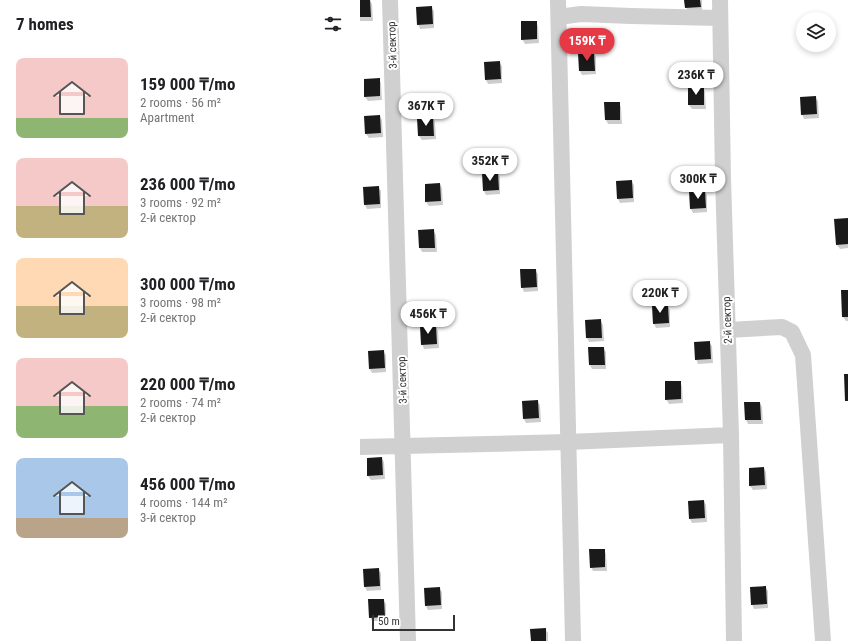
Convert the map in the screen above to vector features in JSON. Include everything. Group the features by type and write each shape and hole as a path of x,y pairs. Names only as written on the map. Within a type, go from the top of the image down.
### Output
{"street":[{"name":"3-й сектор","path":"390,0 404,446 408,641"},
{"path":"558,0 573,641"},
{"name":"2-й сектор","path":"720,0 719,18 722,178 731,435 734,641"},
{"path":"559,17 581,14 719,18"},
{"path":"728,330 782,327 792,332 803,355 823,641"},
{"path":"360,447 568,442 731,435"}],"building":[{"path":"360,0 370,0 371,17 360,17"},
{"path":"684,0 700,0 701,7 685,8"},
{"path":"432,6 433,24 417,25 416,7"},
{"path":"521,21 537,21 537,39 521,40"},
{"path":"594,52 595,71 579,71 578,53"},
{"path":"500,61 501,79 485,80 484,62"},
{"path":"703,64 704,83 688,83 687,65"},
{"path":"380,78 380,96 364,97 364,79"},
{"path":"688,87 704,87 704,105 688,105"},
{"path":"816,96 817,114 801,115 800,97"},
{"path":"604,102 620,102 620,120 605,120"},
{"path":"380,115 381,133 365,134 364,116"},
{"path":"433,117 434,136 418,136 417,118"},
{"path":"498,172 499,190 483,191 482,173"},
{"path":"632,180 633,198 617,199 616,181"},
{"path":"440,183 441,201 425,202 425,184"},
{"path":"379,186 380,204 364,205 363,187"},
{"path":"705,190 706,208 690,209 689,191"},
{"path":"848,218 848,244 836,245 834,219"},
{"path":"434,229 435,248 419,248 418,230"},
{"path":"520,269 536,269 537,287 521,288"},
{"path":"652,284 668,284 669,302 653,303"},
{"path":"841,290 848,290 848,317 842,317"},
{"path":"668,305 669,323 653,324 652,306"},
{"path":"601,319 602,338 586,338 585,320"},
{"path":"420,326 436,326 437,344 421,345"},
{"path":"710,341 711,359 695,360 694,342"},
{"path":"588,347 604,347 605,365 589,365"},
{"path":"384,350 385,368 369,369 368,351"},
{"path":"844,374 848,374 848,401 845,401"},
{"path":"665,381 681,381 681,399 665,400"},
{"path":"538,400 539,418 523,419 522,401"},
{"path":"744,402 760,402 761,420 745,420"},
{"path":"382,457 383,475 367,476 367,458"},
{"path":"764,467 765,485 749,486 749,468"},
{"path":"704,500 705,518 689,519 688,501"},
{"path":"589,549 605,549 605,567 590,568"},
{"path":"379,568 380,586 364,587 363,569"},
{"path":"766,586 767,604 751,605 750,587"},
{"path":"440,587 441,605 425,606 424,588"},
{"path":"368,599 384,599 385,617 369,618"},
{"path":"546,628 546,641 531,641 530,629"}]}
